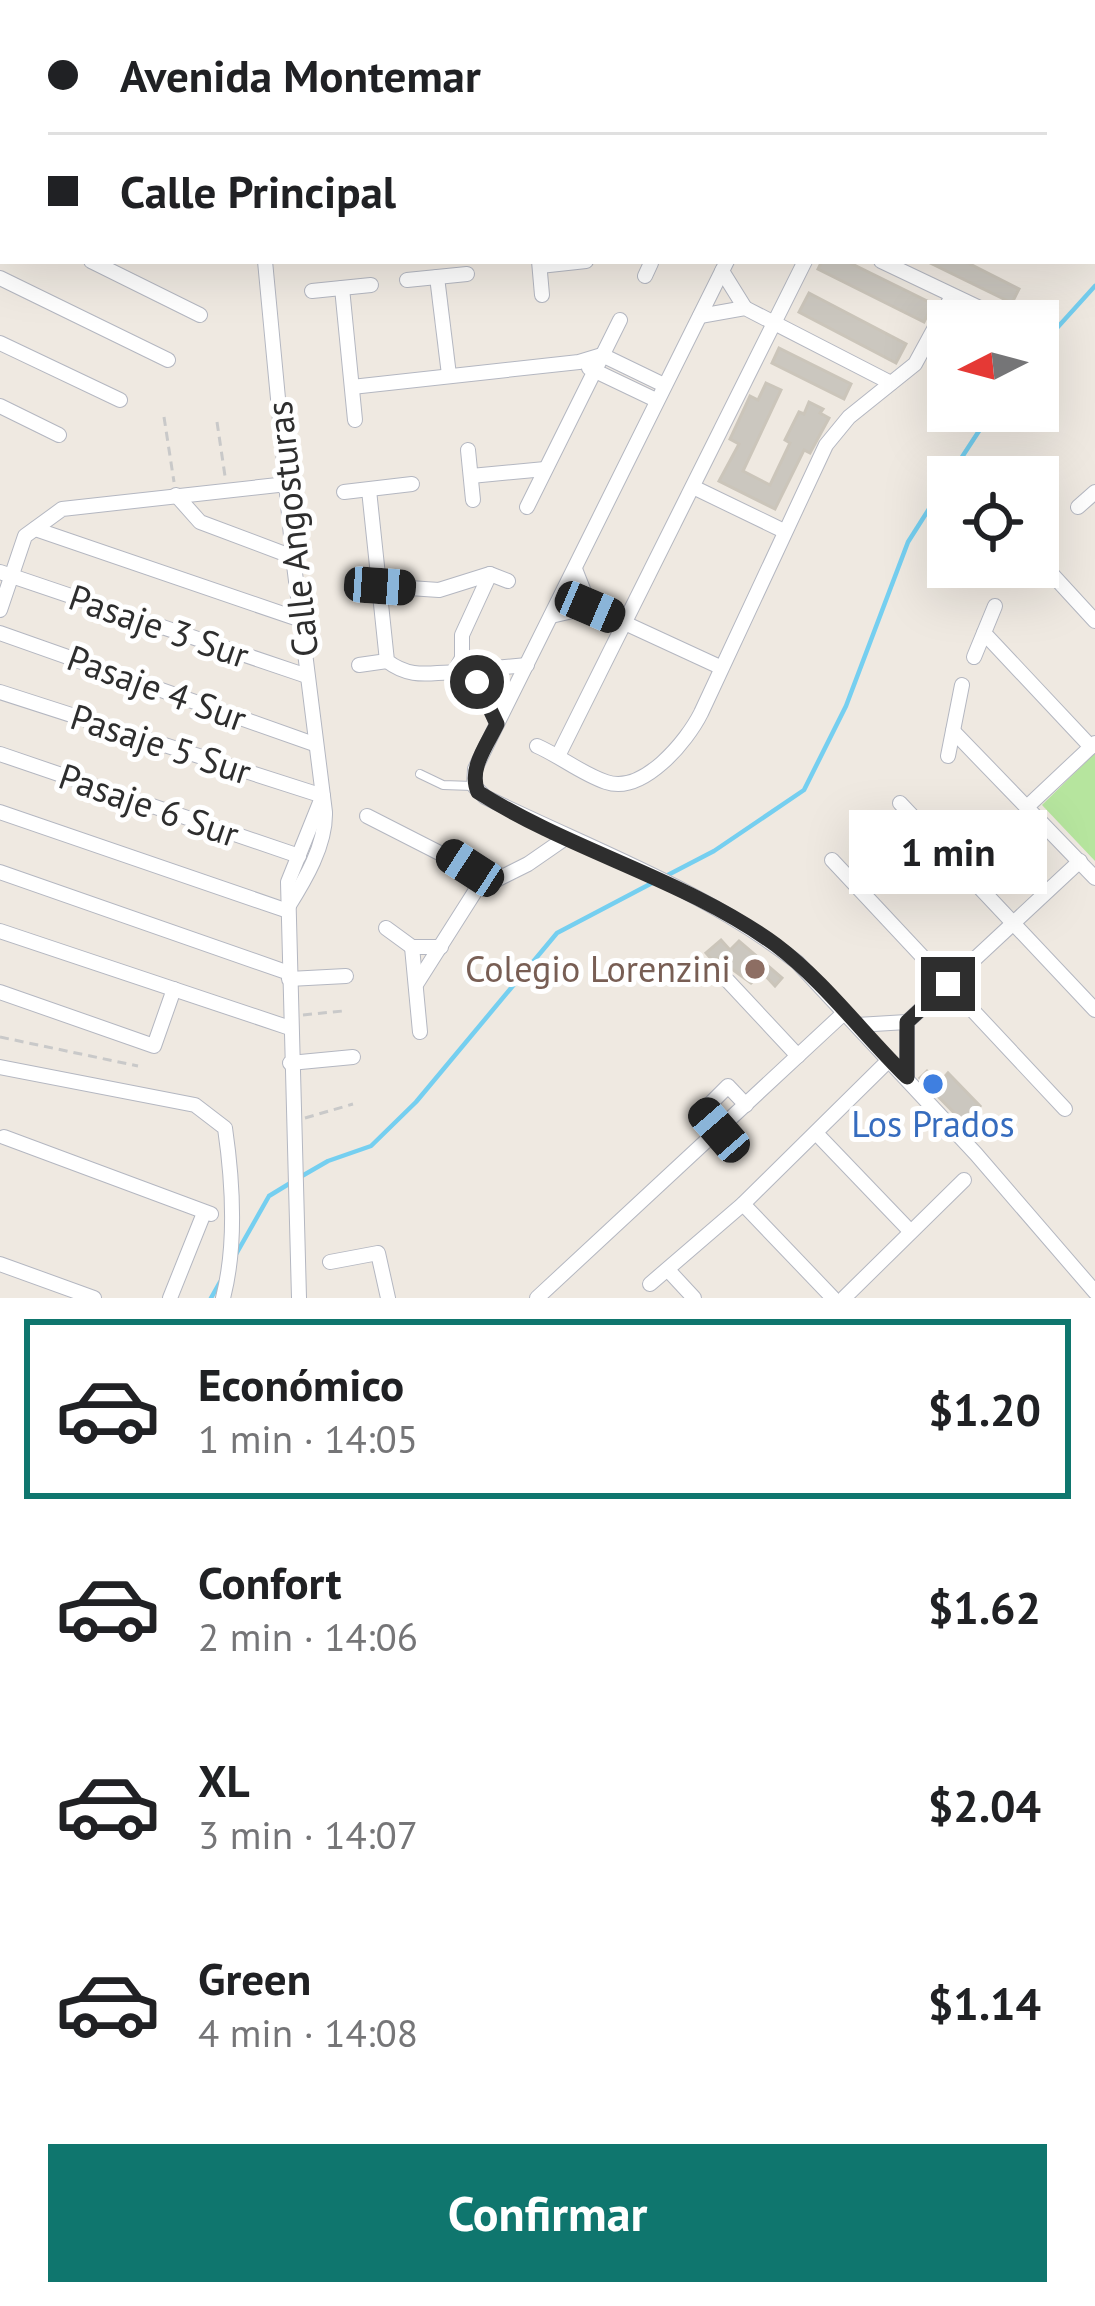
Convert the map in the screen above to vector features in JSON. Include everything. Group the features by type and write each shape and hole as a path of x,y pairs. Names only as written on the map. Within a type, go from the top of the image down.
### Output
{"street":[{"path":"97,264 200,315"},
{"name":"Calle Angosturas","path":"264,264 326,824 288,909"},
{"path":"539,264 542,295"},
{"path":"558,756 803,264"},
{"path":"887,264 961,300"},
{"path":"724,266 745,308"},
{"path":"724,266 475,769 474,786 485,796 674,886 772,942 797,962 907,1077 1095,1292"},
{"path":"407,280 466,274"},
{"path":"437,277 448,375"},
{"path":"0,278 168,360"},
{"path":"312,291 371,285"},
{"path":"342,288 355,420"},
{"path":"537,746 609,783 639,777 667,759 689,736 837,429 915,364 952,296"},
{"path":"700,316 745,308 891,382"},
{"path":"527,507 620,320"},
{"path":"0,343 120,400"},
{"path":"352,387 602,356 660,393"},
{"path":"580,362 660,393"},
{"path":"0,406 59,435"},
{"path":"468,450 472,500"},
{"path":"471,476 545,469"},
{"path":"0,610 6,574 26,536 62,509 287,484"},
{"path":"344,492 412,484"},
{"path":"693,487 784,531"},
{"path":"369,490 387,661"},
{"path":"1078,507 1095,492"},
{"path":"176,495 200,522 293,557"},
{"path":"35,529 302,620"},
{"path":"575,569 590,607"},
{"name":"Pasaje 3 Sur","path":"6,574 307,676"},
{"path":"380,586 439,590 490,574 508,581"},
{"path":"459,664 462,635 490,574"},
{"path":"1059,582 1095,621"},
{"path":"974,657 995,606"},
{"path":"551,616 590,607 720,667"},
{"name":"Pasaje 4 Sur","path":"0,633 314,744"},
{"path":"984,633 1093,745 1028,806"},
{"path":"359,665 387,661 414,676 459,664 483,669 527,665"},
{"path":"459,664 477,682 497,724"},
{"path":"484,694 499,668"},
{"path":"948,756 962,685"},
{"name":"Pasaje 5 Sur","path":"0,692 323,796"},
{"path":"952,731 1095,878"},
{"name":"Pasaje 6 Sur","path":"0,754 299,856"},
{"name":"Calle Angosturas","path":"299,1298 287,882 323,796"},
{"path":"899,803 1095,1010"},
{"path":"0,812 288,909"},
{"path":"367,816 470,868 500,875"},
{"path":"417,983 476,890 528,864 567,837"},
{"path":"832,860 1065,1109"},
{"path":"857,1025 907,1022 1080,861"},
{"path":"470,868 470,885 476,890"},
{"path":"0,872 289,976 346,976"},
{"path":"386,928 412,947 441,947"},
{"path":"0,931 290,1022"},
{"path":"412,947 420,1032"},
{"path":"728,982 798,1056"},
{"path":"0,992 154,1046 174,989"},
{"path":"537,1298 845,1012"},
{"path":"907,1022 907,1077"},
{"path":"290,1063 353,1057"},
{"path":"650,1284 742,1204 890,1060"},
{"path":"0,1067 195,1106 225,1128 231,1175 229,1266 223,1298"},
{"path":"719,1130 703,1111 728,1087 746,1105"},
{"path":"816,1133 910,1231"},
{"path":"4,1137 207,1214 170,1298"},
{"path":"844,1298 964,1180"},
{"path":"742,1204 833,1298"},
{"path":"330,1262 378,1252 388,1298"},
{"path":"0,1264 94,1298"},
{"path":"669,1271 694,1298"}],"lane":[{"path":"420,773 443,785 474,786"}],"path":[{"path":"164,417 176,495"},
{"path":"217,422 227,490"},
{"path":"290,1022 343,1011"},
{"path":"0,1037 138,1066"},
{"path":"292,1121 353,1104"}],"green space":[{"path":"1095,753 1095,861 1042,805"}],"building":[{"path":"820,264 852,264 927,301 924,322 818,269"},
{"path":"932,264 970,264 1019,289 1014,300 1006,300"},
{"path":"809,293 906,344 896,363 799,312"},
{"path":"779,348 851,384 844,399 772,363"},
{"path":"766,383 781,390 743,471 770,485 799,412 804,414 809,402 829,418 810,453 804,450 775,509 719,481 739,444 730,439 750,396 758,400"},
{"path":"721,940 730,950 739,941 782,978 775,986 762,972 751,983 717,958 713,961 706,953"},
{"path":"927,1071 939,1083 948,1073 980,1106 963,1122 920,1078"}],"waterway":[{"path":"1059,326 1095,286"},
{"path":"963,456 978,432"},
{"path":"664,877 714,851 804,790 846,706 908,542 927,512"},
{"path":"302,1176 371,1146 416,1102 557,933 654,882"},
{"path":"235,1256 269,1196 292,1182"},
{"path":"211,1298 220,1282"}],"place":[{"name":"Colegio Lorenzini","path":"755,969"},
{"name":"Los Prados","path":"933,1084"}],"route":[{"path":"477,682 497,724 475,769 478,792 674,886 772,942 907,1077 907,1022 948,984"}]}
